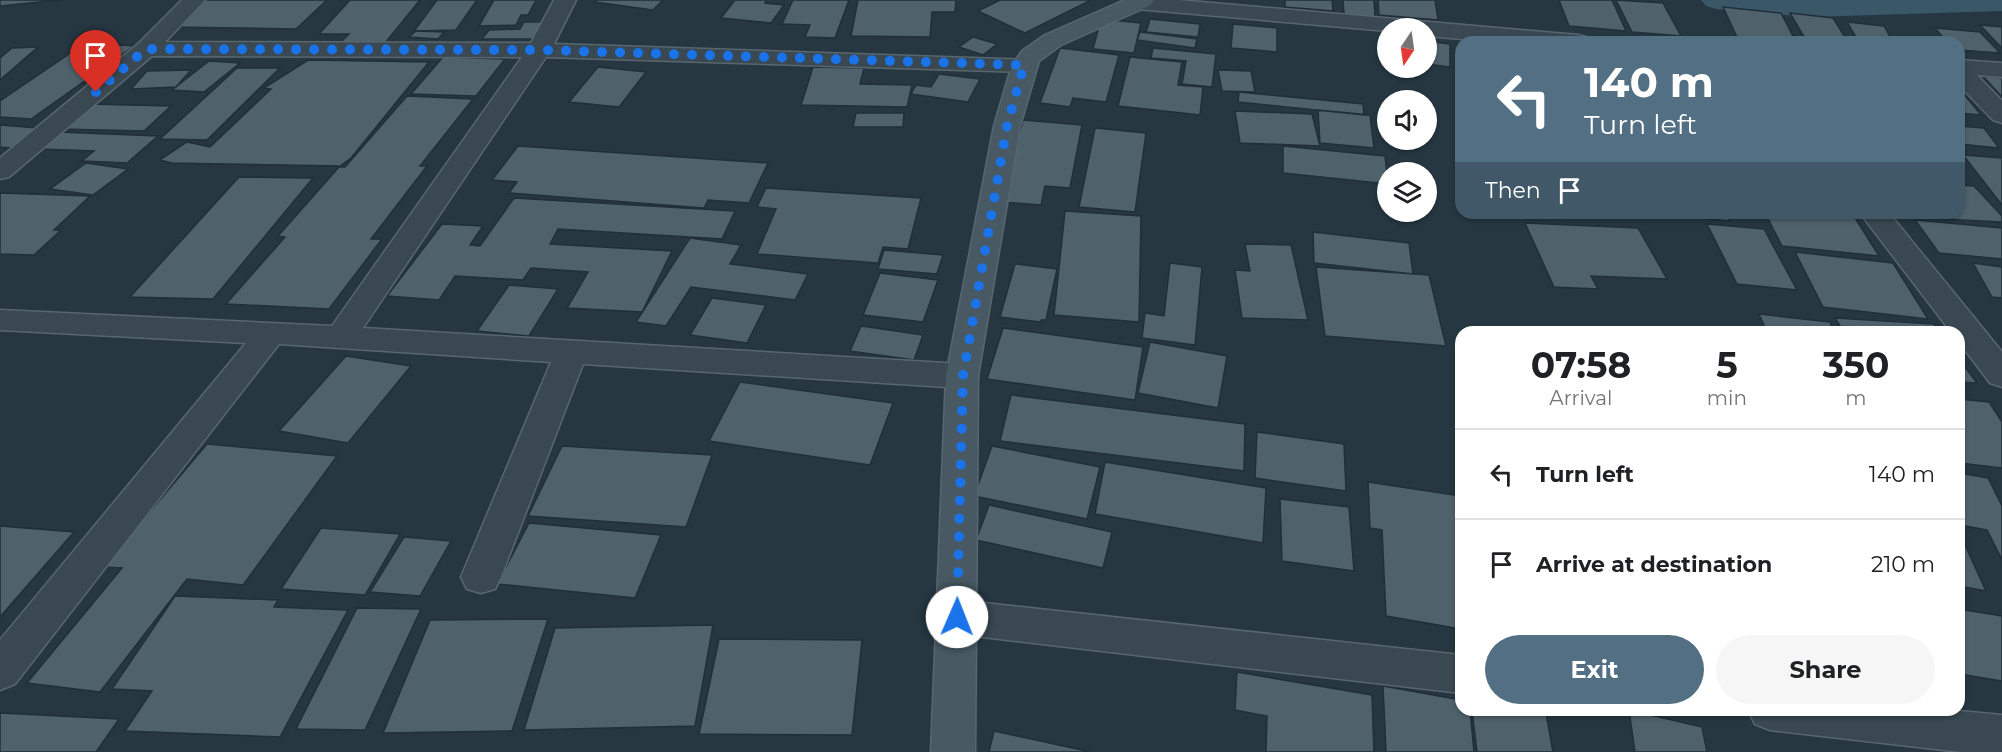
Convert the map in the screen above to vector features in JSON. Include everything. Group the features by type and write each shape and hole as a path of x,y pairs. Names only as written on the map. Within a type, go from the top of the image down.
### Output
{"main road":[{"path":"953,752 963,376 1007,126 1024,65 1030,56 1053,40 1140,2"}],"street":[{"path":"4,165 146,49 194,0"},
{"path":"340,338 539,50 565,0"},
{"path":"1140,2 1377,24"},
{"path":"1437,30 1508,36"},
{"path":"146,49 539,50 1024,65"},
{"path":"1965,67 2002,70"},
{"path":"1965,77 2002,115"},
{"path":"1880,219 1964,326"},
{"path":"0,321 271,333 963,376"},
{"path":"1965,328 2002,375"},
{"path":"0,671 271,333"},
{"path":"481,577 572,351"},
{"path":"957,617 1455,673"},
{"path":"1875,716 1927,719 2002,736"}],"building":[{"path":"0,0 59,0 0,6"},
{"path":"204,0 327,0 296,29 172,27"},
{"path":"350,0 420,0 385,43 340,43 349,34 319,34"},
{"path":"437,0 477,0 456,30 414,31"},
{"path":"494,0 536,0 528,15 521,15 516,25 479,26"},
{"path":"598,0 663,0 653,10 595,2"},
{"path":"735,0 766,0 765,3 784,5 771,23 721,18"},
{"path":"793,0 849,0 835,38 805,37 810,25 782,24"},
{"path":"858,0 956,0 955,12 932,12 930,37 851,36"},
{"path":"1000,0 1091,0 1025,33 978,11"},
{"path":"1285,0 1332,0 1333,11 1285,7"},
{"path":"1343,0 1374,0 1375,17 1344,14"},
{"path":"1378,0 1435,0 1438,20 1437,18 1379,15"},
{"path":"1559,0 1612,0 1626,31 1569,26"},
{"path":"1616,0 1663,3 1681,36 1632,32"},
{"path":"1723,7 1781,13 1793,36 1737,36"},
{"path":"1790,13 1833,18 1844,36 1803,36"},
{"path":"1101,19 1141,23 1134,53 1093,49"},
{"path":"1150,19 1200,24 1198,37 1146,32"},
{"path":"524,22 543,22 534,39 482,39 489,30 520,29"},
{"path":"1847,22 1884,26 1890,36 1855,36"},
{"path":"1233,24 1277,28 1277,52 1231,48"},
{"path":"1980,25 2002,27 2002,48"},
{"path":"1935,28 1980,32 2000,53 1965,50 1965,36 1942,36"},
{"path":"416,31 444,32 438,39 409,37"},
{"path":"1140,32 1197,39 1195,48 1137,40"},
{"path":"973,37 997,44 983,55 959,47"},
{"path":"1437,42 1450,44 1450,67 1437,65"},
{"path":"106,44 134,46 31,119 0,117 0,101 75,50 95,51"},
{"path":"38,47 0,80 0,58 12,48"},
{"path":"1060,48 1119,55 1106,102 1073,98 1070,107 1040,103"},
{"path":"1153,48 1216,54 1212,87 1182,84 1186,61 1151,58"},
{"path":"443,57 505,59 476,96 411,94"},
{"path":"1130,57 1182,62 1178,85 1203,87 1200,115 1118,106"},
{"path":"308,60 429,62 351,158 340,166 172,163 160,160 187,142 210,147 271,89 264,88"},
{"path":"209,61 240,63 204,92 172,90"},
{"path":"598,67 646,72 619,107 569,102"},
{"path":"813,67 864,68 860,84 912,85 907,107 801,105"},
{"path":"237,68 280,68 207,140 160,139"},
{"path":"191,70 176,87 131,89 147,71"},
{"path":"1218,70 1251,71 1255,92 1222,91"},
{"path":"939,74 980,79 968,102 911,94 916,85 931,87"},
{"path":"1983,76 2002,78 2002,97"},
{"path":"1239,92 1363,104 1364,115 1238,102"},
{"path":"1965,95 1981,115 1965,114"},
{"path":"407,96 473,99 420,166 427,166 371,239 382,239 329,309 226,304 285,237 278,236 339,167 345,167"},
{"path":"87,104 171,106 144,131 58,129"},
{"path":"1318,110 1370,115 1374,148 1320,143"},
{"path":"1235,111 1312,114 1320,146 1240,143"},
{"path":"856,113 904,113 903,127 853,127"},
{"path":"1023,120 1082,125 1070,188 1045,186 1041,205 1001,202"},
{"path":"0,125 38,128 11,148 0,147"},
{"path":"1965,126 1984,128 1999,148 1965,145"},
{"path":"1095,128 1146,133 1135,212 1079,207"},
{"path":"58,132 158,136 127,163 82,161 94,151 38,149"},
{"path":"518,146 768,163 749,203 708,200 704,208 509,193 517,182 492,180"},
{"path":"1283,146 1385,156 1386,162 1377,162 1377,183 1283,173"},
{"path":"1965,155 2002,158 2002,205 1965,158"},
{"path":"86,163 128,169 93,195 50,189"},
{"path":"239,177 313,178 213,299 130,297"},
{"path":"1965,185 1974,186 2002,216 2002,222 1943,219 1965,219"},
{"path":"766,188 921,198 908,249 883,247 878,263 757,254 776,209 757,207"},
{"path":"0,193 90,196 54,230 61,230 34,255 0,254"},
{"path":"514,198 735,211 722,239 558,229 550,244 672,251 642,312 567,308 588,272 531,268 523,280 455,276 439,300 387,296 442,224 483,226 470,245 480,246"},
{"path":"1065,211 1141,216 1139,322 1054,315"},
{"path":"1768,219 1856,219 1879,256 1782,246"},
{"path":"1915,220 2002,228 2002,259 1939,253"},
{"path":"1525,223 1638,228 1667,279 1591,276 1598,289 1554,287"},
{"path":"1707,224 1764,229 1797,290 1737,284"},
{"path":"1313,232 1409,243 1413,274 1314,263"},
{"path":"690,238 741,245 730,264 808,274 795,300 691,287 666,326 636,322"},
{"path":"1245,244 1291,245 1308,320 1242,318 1235,270 1250,271"},
{"path":"884,250 943,255 937,274 878,269"},
{"path":"1795,252 1893,263 1928,319 1823,307"},
{"path":"1170,263 1202,267 1195,345 1142,338 1145,313 1164,316"},
{"path":"1973,263 2002,267 2002,298 1992,297"},
{"path":"1015,264 1057,269 1046,320 1040,322 1000,317"},
{"path":"1316,267 1429,275 1446,346 1325,336"},
{"path":"880,273 938,280 923,322 863,315"},
{"path":"509,285 558,289 529,336 477,331"},
{"path":"712,298 766,305 747,343 690,335"},
{"path":"1759,314 1830,322 1832,326 1764,326"},
{"path":"1835,318 1934,324 1935,326 1840,326"},
{"path":"861,326 923,335 914,360 850,351"},
{"path":"1003,328 1143,347 1135,400 987,379"},
{"path":"1150,342 1227,356 1218,408 1138,393"},
{"path":"346,356 411,366 348,443 279,431"},
{"path":"1965,367 1977,383 1965,382"},
{"path":"740,382 893,403 870,465 709,441"},
{"path":"1011,395 1245,424 1244,471 1000,441"},
{"path":"1965,400 1989,402 2002,422 2002,468 1965,464"},
{"path":"1257,432 1344,444 1346,491 1255,478"},
{"path":"207,444 337,456 243,585 187,579 100,692 27,683 122,568 103,567"},
{"path":"562,446 712,455 686,527 528,516"},
{"path":"992,446 1100,467 1087,519 974,496"},
{"path":"1105,462 1266,488 1263,543 1095,514"},
{"path":"1965,474 1988,478 2002,506 2002,560 1987,530 1965,526"},
{"path":"1368,482 1455,495 1455,628 1386,616 1382,530 1370,528"},
{"path":"1280,499 1349,507 1354,571 1282,561"},
{"path":"989,505 1112,532 1103,568 976,540"},
{"path":"529,523 661,535 635,598 497,584"},
{"path":"0,526 74,532 0,617"},
{"path":"321,528 400,534 365,595 281,589"},
{"path":"404,537 451,541 420,596 370,592"},
{"path":"1965,545 1986,591 1965,587"},
{"path":"175,596 278,600 274,607 348,610 280,737 125,731 152,691 112,689"},
{"path":"357,608 421,609 365,730 296,729"},
{"path":"1965,610 2002,616 2002,681 1965,675"},
{"path":"548,619 512,731 383,733 430,620"},
{"path":"713,625 695,726 524,730 555,628"},
{"path":"719,639 862,640 852,735 699,734"},
{"path":"1237,672 1372,695 1374,752 1266,752 1267,716 1235,710"},
{"path":"1383,686 1455,699 1455,716 1471,716 1474,752 1386,752"},
{"path":"0,713 119,719 96,752 0,752"},
{"path":"1473,716 1547,716 1553,752 1477,752"},
{"path":"1630,716 1655,716 1702,727 1707,752 1635,752"},
{"path":"994,731 1091,752 989,752"}],"waterway":[{"path":"1716,0 1810,8 2002,2"}],"route":[{"path":"96,92 146,49 539,50 1024,65 1007,126 963,376 957,617"}]}
